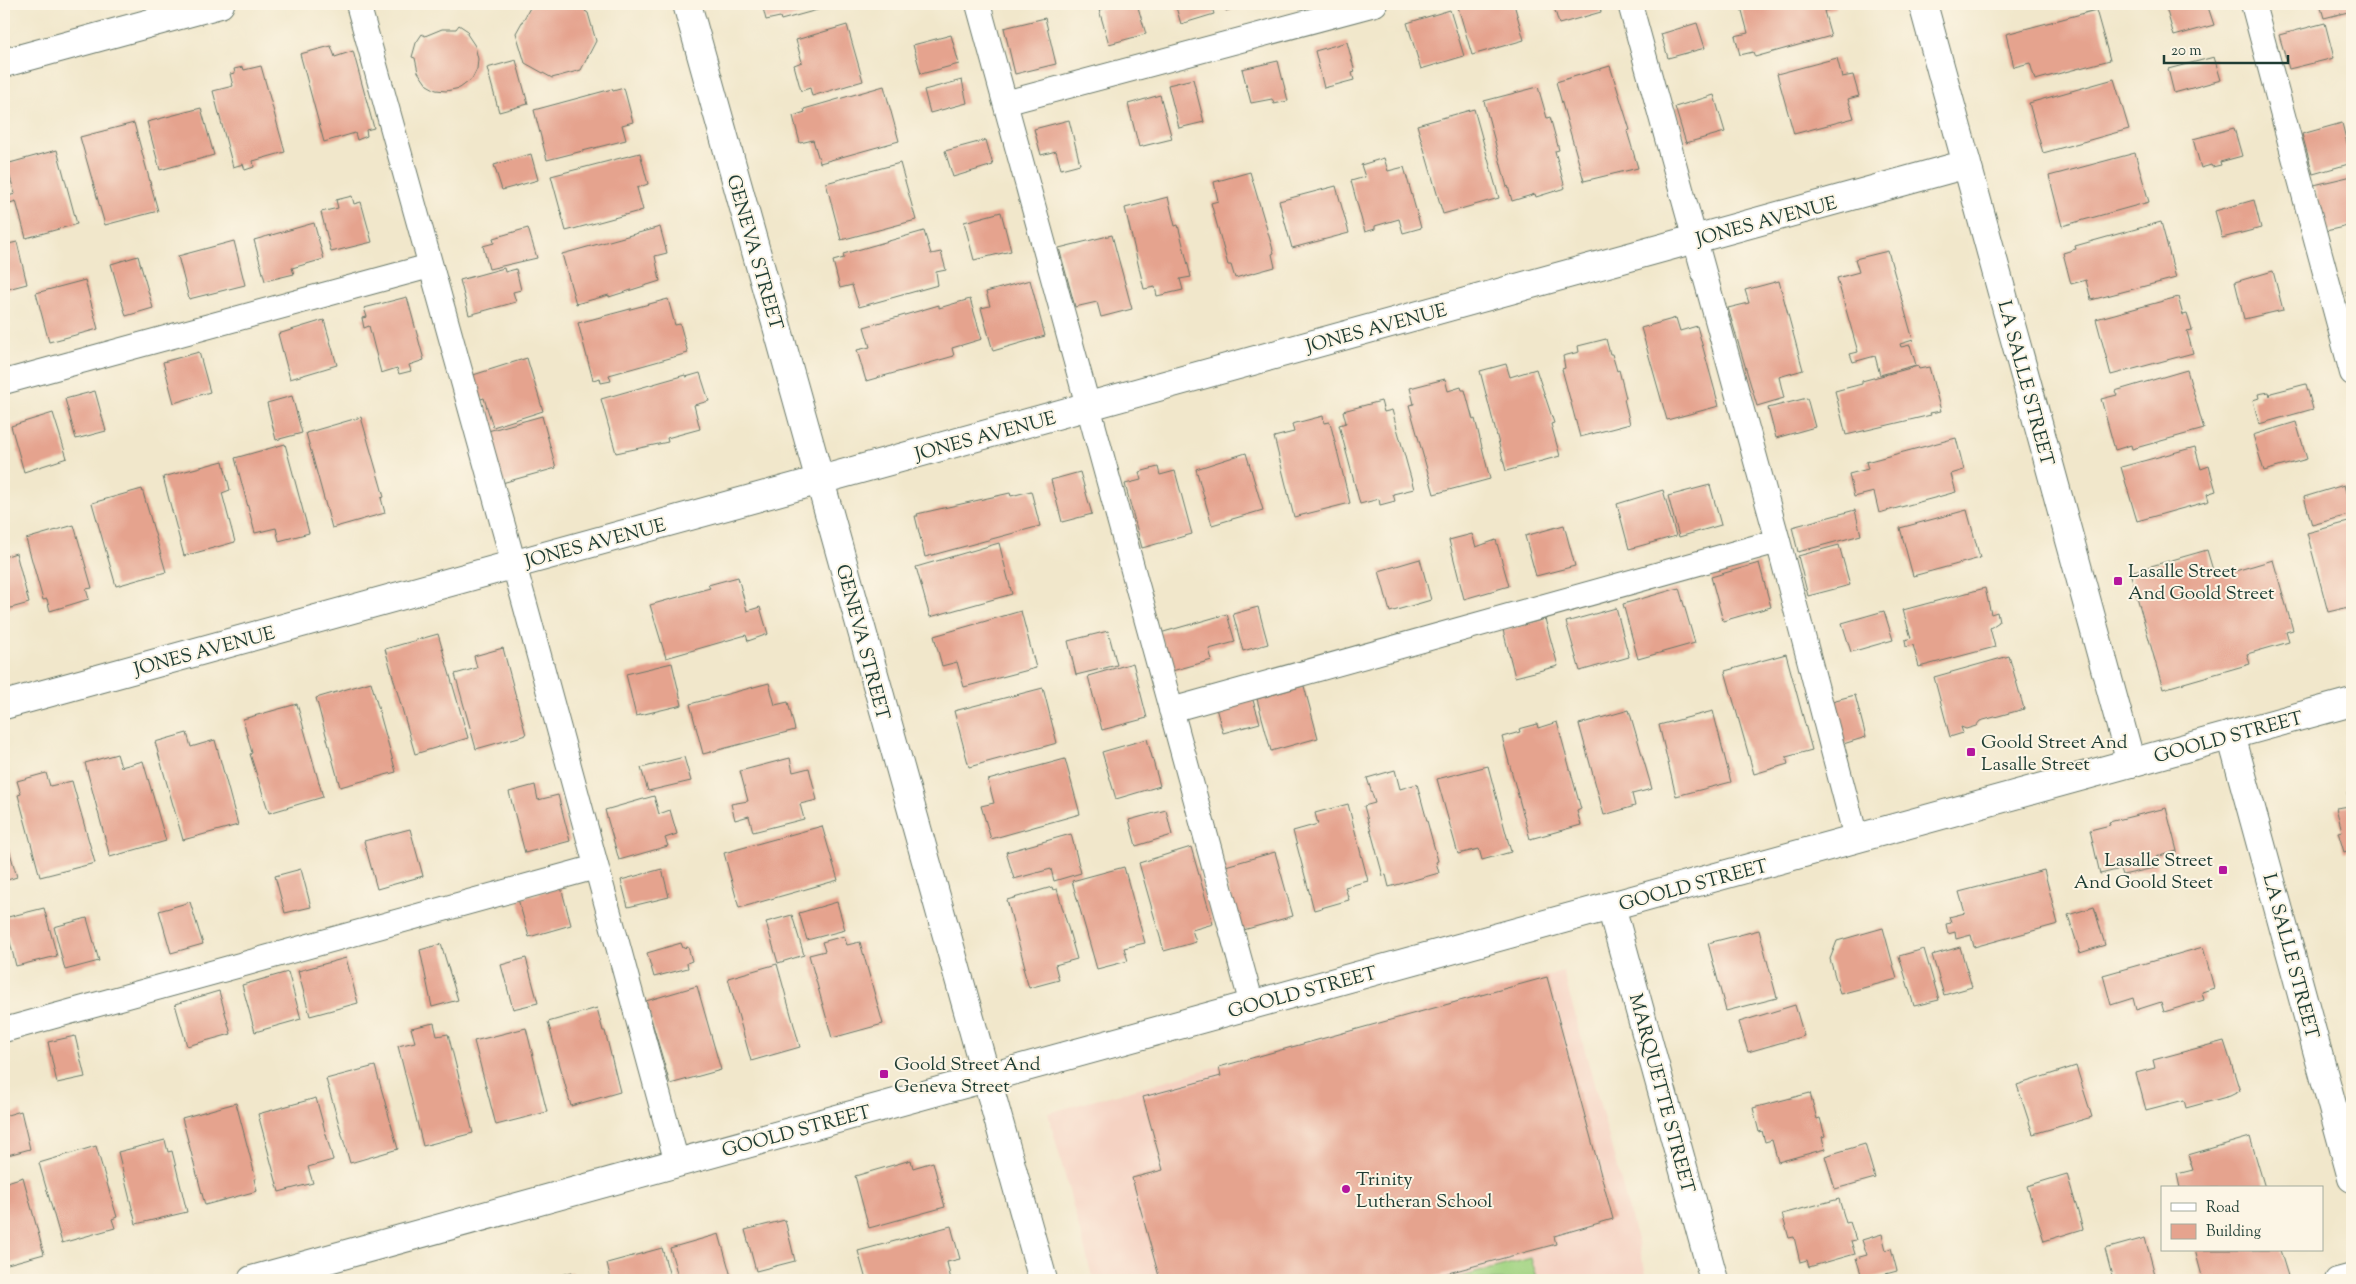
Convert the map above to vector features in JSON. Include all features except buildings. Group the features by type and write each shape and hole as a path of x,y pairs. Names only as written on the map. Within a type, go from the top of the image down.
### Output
{"street":[{"path":"4,63 220,4"},
{"name":"GENEVA STREET","path":"687,4 985,1078 995,1107 1043,1280"},
{"name":"LA SALLE STREET","path":"1923,4 2131,763"},
{"name":"JONES AVENUE","path":"4,705 1967,164"},
{"name":"GOOLD STREET","path":"252,1280 2352,702"},
{"name":"LA SALLE STREET","path":"2231,735 2352,1178"},
{"name":"MARQUETTE STREET","path":"1611,906 1714,1280"}],"lane":[{"path":"358,4 514,564 677,1163"},
{"path":"978,4 1252,1005"},
{"path":"1005,103 1375,4"},
{"path":"1630,4 1693,240 1778,542 1856,838"},
{"path":"2253,4 2352,373"},
{"path":"4,382 430,266"},
{"path":"1171,710 1778,542"},
{"path":"4,1030 596,867"},
{"path":"2337,1280 2352,1276"}],"shaded area":[{"name":"Trinity Lutheran School","path":"1563,971 1648,1280 1093,1280 1048,1113"}],"green space":[{"path":"1531,1258 1538,1280 1449,1280"}],"place":[{"name":"Lasalle Street And Goold Street","path":"2118,581"},
{"name":"Goold Street And Lasalle Street","path":"1971,752"},
{"name":"Lasalle Street And Goold Steet","path":"2223,870"},
{"name":"Goold Street And Geneva Street","path":"884,1074"},
{"name":"Trinity Lutheran School","path":"1346,1189"}]}
